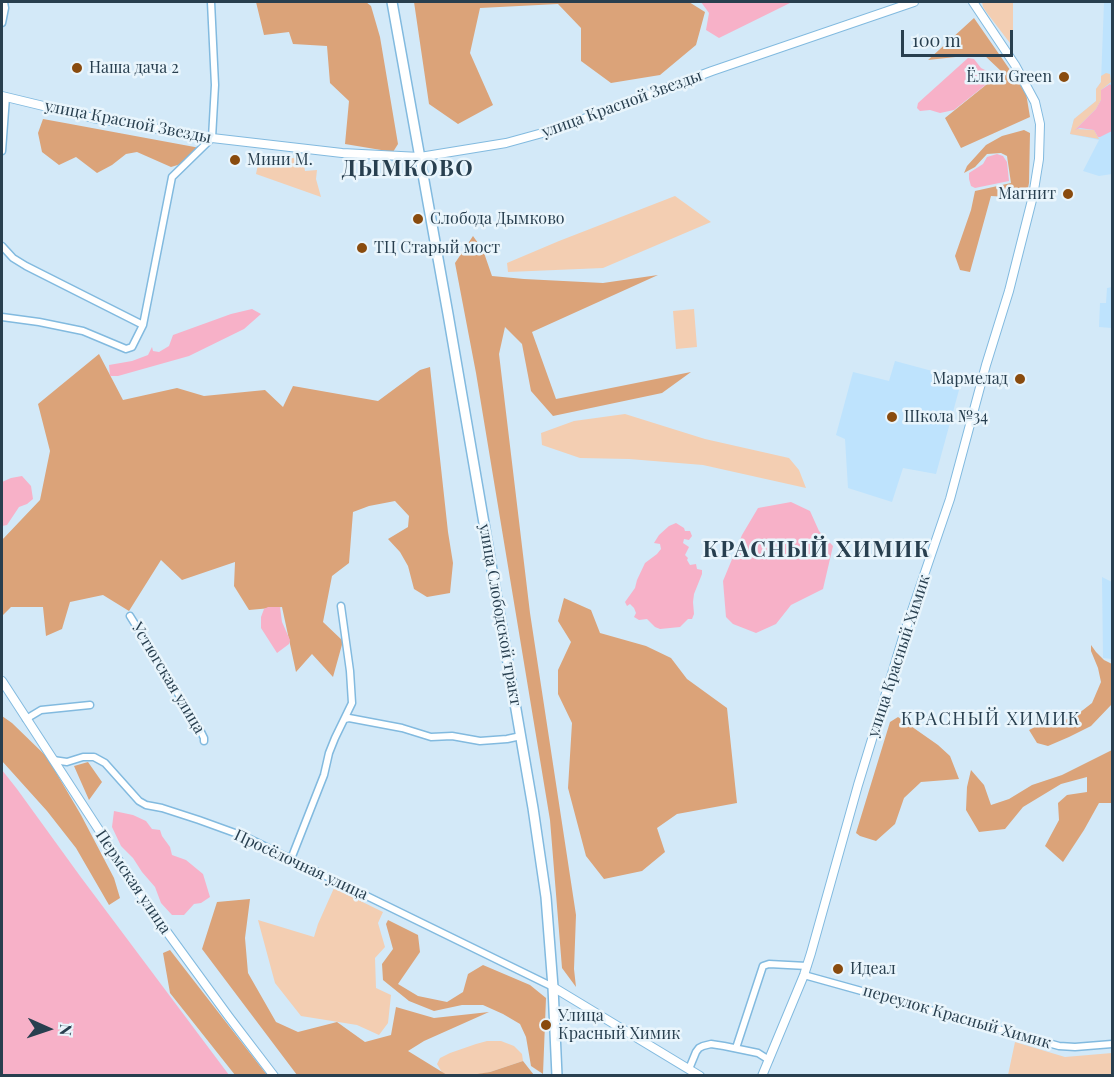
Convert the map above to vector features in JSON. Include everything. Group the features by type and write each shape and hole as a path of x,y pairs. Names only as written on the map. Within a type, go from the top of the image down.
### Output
{"main road":[{"name":"улица Слободской тракт","path":"392,2 521,735 546,897 557,1076"}],"street":[{"path":"2,23 4,2"},
{"path":"2,317 84,331 126,349 132,346 143,325 172,177 212,138 215,85 211,2"},
{"name":"улица Красной Звезды","path":"4,96 93,118 212,138 342,153 420,157 506,143 557,129 712,71 914,2"},
{"name":"улица Красный Химик","path":"762,1076 805,970 905,631 950,499 1032,205 1040,124 1035,102 1015,65 973,2"},
{"path":"2,151 4,96"},
{"path":"2,246 13,258 26,266 143,325"},
{"path":"291,859 324,775 335,738 350,710 352,698 341,606"},
{"name":"Устюгская улица","path":"130,616 198,726 204,741"},
{"name":"Пермская улица","path":"2,681 151,910 274,1076"},
{"path":"26,719 41,710 90,705"},
{"path":"345,719 402,728 431,737 452,736 480,741 507,739 521,735"},
{"name":"Просёлочная улица","path":"53,760 67,762 94,757 105,763 139,801 146,805 162,808 246,837 553,987"},
{"name":"переулок Красный Химик","path":"736,1048 762,968 769,964 805,970 1059,1046 1113,1044"},
{"path":"553,987 700,1076"},
{"path":"688,1069 696,1052 703,1046 711,1044 758,1053 769,1060"}],"shaded area":[{"path":"256,2 366,2 371,6 380,37 398,144 393,152 345,144 349,101 330,83 327,46 293,44 289,32 264,35"},
{"path":"414,2 689,2 705,12 696,45 660,75 611,83 581,61 581,28 558,4 480,8 470,53 493,105 458,124 429,104"},
{"path":"701,2 792,2 719,38 706,30 709,13"},
{"path":"982,2 1013,2 1013,47 987,13"},
{"path":"1104,2 1112,2 1112,174 1099,176 1083,171 1099,140 1070,134 1074,119 1096,101 1096,89 1101,82"},
{"path":"974,18 1026,93 1030,117 961,148 945,118 1002,72 983,54 928,60"},
{"path":"968,58 974,59 981,68 993,76 988,83 954,110 940,113 930,110 920,111 917,108 918,103"},
{"path":"1106,73 1110,74 1111,82 1101,90 1101,100 1096,109 1076,129 1094,130 1099,139 1070,134 1074,119 1096,101 1096,89 1101,82 1101,76"},
{"path":"1110,84 1112,87 1112,131 1098,137 1094,130 1080,128 1075,130 1096,109 1101,100 1101,90"},
{"path":"43,119 200,148 191,161 171,167 137,152 126,154 97,173 76,157 59,165 42,152 38,133"},
{"path":"1024,130 1030,133 1029,183 1026,198 991,196 970,272 960,270 955,256 975,191 1011,183 1007,156 1001,153 987,154 975,167 964,173 967,166 986,145 1002,136"},
{"path":"997,154 1003,156 1007,162 1009,181 975,188 971,186 969,173 983,164 987,157"},
{"path":"260,155 303,159 305,171 317,170 316,179 321,197 256,174"},
{"path":"675,196 711,222 603,268 508,272 507,263"},
{"path":"473,236 483,250 492,276 603,283 658,275 532,332 556,399 691,372 662,393 553,416 531,391 522,344 505,327 499,354 530,613 576,915 574,969 576,987 562,968 550,820 476,373 455,263"},
{"path":"1112,287 1112,328 1099,327 1100,303 1106,303 1107,288"},
{"path":"252,309 261,314 244,329 189,356 118,376 110,376 109,365 132,361 148,355 152,347 153,351 159,352 169,346 173,335 231,314"},
{"path":"694,309 697,347 676,349 673,311"},
{"path":"99,354 123,400 177,388 204,396 265,390 283,407 293,386 378,401 420,370 430,367 453,563 450,593 427,597 414,589 408,566 400,552 388,539 408,527 409,516 395,501 353,512 349,563 332,576 323,622 343,641 333,677 312,654 296,672 282,607 249,610 234,586 235,562 182,580 161,560 129,611 103,595 70,602 62,629 46,636 43,607 11,607 2,616 2,540 40,500 50,451 38,404"},
{"path":"895,361 962,379 936,474 903,468 892,502 848,488 845,439 836,435 853,372 889,381"},
{"path":"625,414 705,439 789,458 799,470 806,488 703,465 580,458 542,445 541,433 574,421"},
{"path":"22,476 31,486 33,499 19,507 7,525 2,526 2,482"},
{"path":"791,502 810,511 819,531 833,546 823,589 791,605 776,624 756,633 733,624 726,617 723,581 742,535 758,508"},
{"path":"676,523 685,531 690,531 692,536 689,540 684,539 683,543 689,547 685,555 690,565 696,564 697,569 702,570 702,574 694,594 692,619 688,619 680,627 660,629 647,619 639,620 634,617 636,613 634,608 630,604 627,606 625,602 635,588 645,563 661,549 660,544 654,543 659,535"},
{"path":"1102,577 1112,582 1112,659 1103,658"},
{"path":"564,598 591,610 600,633 646,646 671,658 687,679 727,708 737,803 677,814 657,828 665,852 642,871 604,879 586,856 568,788 572,723 558,694 558,670 571,642 558,621"},
{"path":"280,607 282,622 290,640 289,644 277,653 261,628 261,617 264,609"},
{"path":"1091,645 1104,660 1112,664 1112,704 1091,726 1048,746 1037,743 1029,730 1039,725 1074,717 1092,703 1101,682"},
{"path":"2,716 47,757 81,815 114,878 120,898 109,905 76,848 47,811 2,761"},
{"path":"898,717 950,756 959,779 921,782 904,798 895,824 876,841 856,833 890,722"},
{"path":"1112,750 1112,803 1099,803 1063,862 1045,846 1059,820 1058,803 1067,795 1087,792 1087,777 1061,784 1023,807 1005,829 979,832 966,810 967,787 971,770 984,785 991,805 1009,799 1032,785 1062,775"},
{"path":"88,762 102,782 89,800 74,766"},
{"path":"2,770 80,876 229,1075 2,1075"},
{"path":"114,811 133,815 146,821 152,829 160,830 172,855 186,860 203,874 210,897 201,903 194,904 184,915 172,915 161,903 155,887 121,846 112,827"},
{"path":"334,888 383,912 378,923 385,947 375,958 376,988 391,995 388,1023 379,1035 357,1025 301,1016 275,983 258,920 314,937"},
{"path":"250,899 245,938 248,973 276,1022 298,1032 337,1022 365,1042 391,1035 396,1007 434,1018 489,1012 424,1041 408,1051 447,1075 297,1075 202,949 217,902"},
{"path":"388,920 418,935 420,952 398,984 418,996 447,1002 463,992 468,974 483,965 530,985 546,998 543,1074 531,1066 526,1037 520,1024 503,1014 483,1005 462,1005 434,1011 409,1001 383,980 382,964 393,949 386,924"},
{"path":"170,950 267,1075 235,1075 170,993 163,953"},
{"path":"487,1041 501,1041 514,1046 522,1054 523,1061 471,1076 443,1074 437,1064 440,1058 450,1053"},
{"path":"1015,1042 1065,1057 1112,1053 1112,1075 1008,1075"},
{"path":"523,1061 534,1075 471,1075 490,1072"}],"place":[{"name":"Наша дача 2","path":"77,68"},
{"name":"Ёлки Green","path":"1064,77"},
{"name":"Мини М.","path":"235,160"},
{"name":"Магнит","path":"1068,194"},
{"name":"Слобода Дымково","path":"418,219"},
{"name":"ТЦ Старый мост","path":"362,248"},
{"name":"Мармелад","path":"1020,379"},
{"name":"Школа №34","path":"892,417"},
{"name":"Идеал","path":"838,969"},
{"name":"Улица Красный Химик","path":"546,1025"}],"district":[{"name":"ДЫМКОВО","path":"408,169"},
{"name":"КРАСНЫЙ ХИМИК","path":"817,550"},
{"name":"КРАСНЫЙ ХИМИК","path":"991,719"}]}
